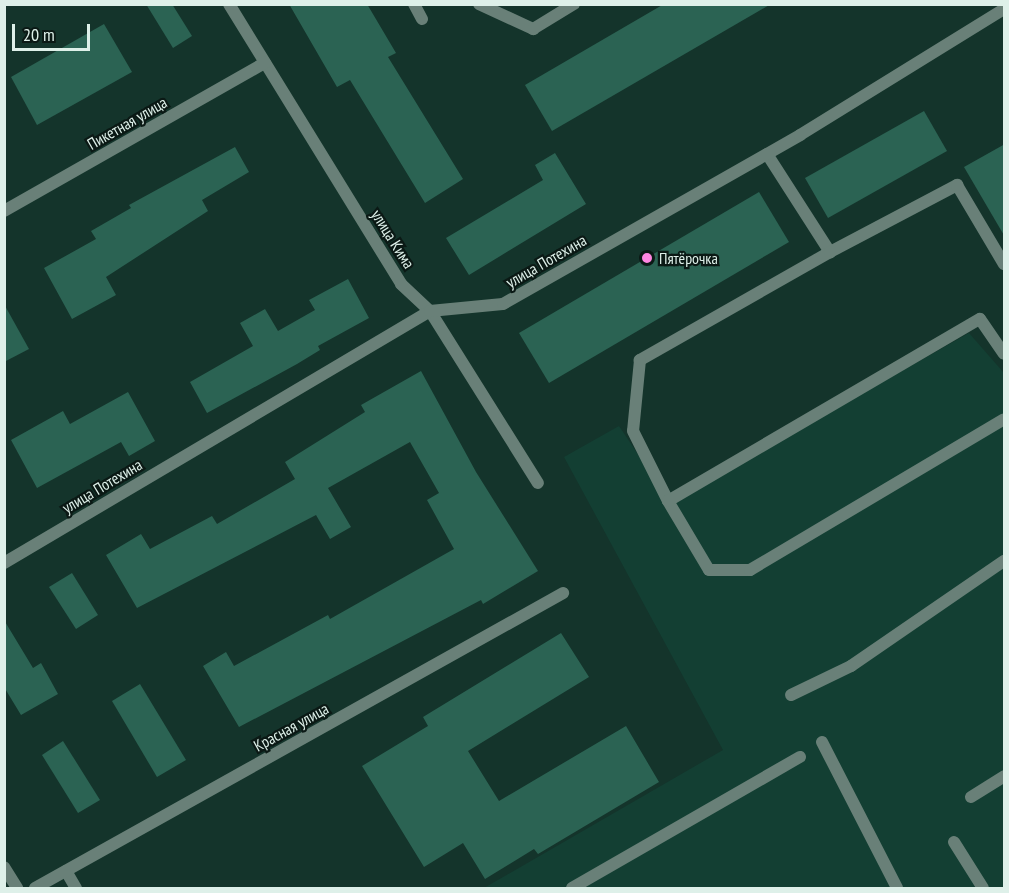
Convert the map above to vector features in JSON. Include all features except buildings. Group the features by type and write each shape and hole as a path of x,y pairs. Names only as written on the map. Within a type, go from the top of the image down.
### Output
{"street":[{"name":"улица Кима","path":"229,4 401,284 430,311 538,483"},
{"path":"414,4 422,19"},
{"path":"479,4 533,29 574,4"},
{"name":"улица Потехина","path":"4,563 430,311 503,304 767,154 1001,11"},
{"name":"Пикетная улица","path":"4,211 265,63"},
{"path":"767,154 830,252"},
{"path":"1005,264 957,184 830,252 640,360 633,431 668,501 710,570 750,570 1005,419"},
{"path":"668,501 980,318 1005,354"},
{"path":"791,694 851,666 1005,561"},
{"name":"Красная улица","path":"35,888 563,593"},
{"path":"822,742 897,888"},
{"path":"572,888 800,757"},
{"path":"972,796 1003,781"},
{"path":"954,842 983,888"},
{"path":"4,867 17,888"},
{"path":"66,871 76,888"}],"shaded area":[{"path":"969,333 1004,373 1004,888 484,888 723,750 564,457 619,426 670,502"}],"place":[{"name":"Пятёрочка","path":"647,258"}]}
